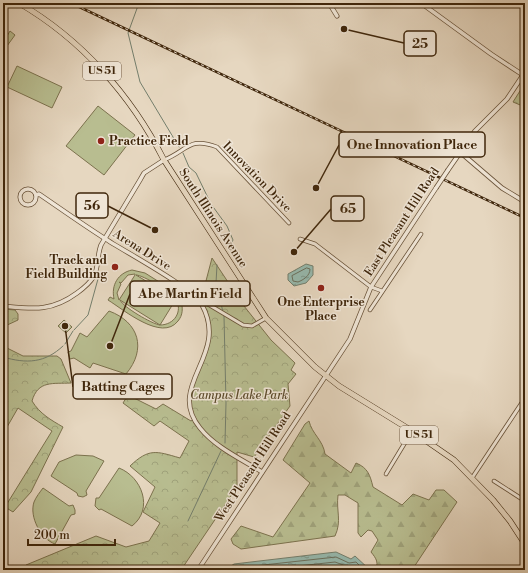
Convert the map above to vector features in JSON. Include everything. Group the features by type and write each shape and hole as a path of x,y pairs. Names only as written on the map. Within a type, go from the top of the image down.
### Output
{"highway":[{"name":"South Illinois Avenue","path":"19,3 66,36 98,66 130,104 154,141 164,160 266,318 311,363 348,392 412,431 454,460 503,512 525,544"}],"street":[{"path":"329,3 337,16"},
{"path":"421,3 491,54 524,74"},
{"name":"East Pleasant Hill Road","path":"326,375 350,339 371,287 436,188 475,131 507,98 524,74"},
{"name":"Innovation Drive","path":"164,160 188,146 201,142 217,147 289,223"},
{"path":"460,152 502,188 525,202"},
{"path":"3,306 39,309 61,304 88,284 94,277 97,254 104,238 144,173 164,160"},
{"name":"Arena Drive","path":"27,189 33,190 36,195 34,202 28,205 23,203 20,198 22,191 27,189"},
{"name":"Arena Drive","path":"36,195 39,194 104,238 193,294 205,312 210,336 202,363 191,386 189,398 190,409 200,428 214,441 262,472"},
{"path":"370,310 421,234"},
{"path":"300,239 315,244 371,287 382,291"},
{"path":"193,294 243,325 252,326 266,318"},
{"name":"West Pleasant Hill Road","path":"198,570 326,375"},
{"path":"472,479 525,398"},
{"path":"386,474 412,431"},
{"path":"494,481 525,501"}],"green space":[{"path":"10,31 15,35 7,46 3,43"},
{"path":"17,66 62,87 52,108 7,87"},
{"path":"525,83 525,107 513,102"},
{"name":"Practice Field","path":"98,106 135,135 104,175 66,146"},
{"name":"Campus Lake Park","path":"212,258 244,306 271,340 295,363 291,370 296,374 288,384 290,406 254,457 237,452 237,487 181,570 25,570 26,565 96,536 126,547 149,541 160,523 143,512 155,487 130,466 142,456 153,453 165,454 180,458 189,441 160,421 154,426 123,403 128,395 156,409 163,404 191,421 194,419 189,398 210,336 201,300"},
{"path":"132,270 145,273 188,300 186,303 181,301 182,311 178,321 171,327 163,328 153,326 133,317 108,300 110,297 114,299 113,294 115,284 119,277","holes":["135,274 119,300 117,293 121,284 119,282 121,283 128,275","136,275 157,284 176,299","176,299 178,304 178,313 176,317 169,323 160,325","120,300 160,325 132,311"]},
{"path":"3,309 15,310 18,314 18,320 3,327"},
{"path":"109,311 127,322 137,337 138,346 136,355 133,365 126,374 93,363 90,368 74,358 70,359 68,352 71,351 80,333 87,337"},
{"path":"64,320 72,327 66,333 58,326"},
{"path":"3,346 23,356 57,356 61,359 71,383 47,384 38,389 35,394 32,401 39,410 63,427 31,492 13,512 5,507 52,431 18,408 3,434"},
{"path":"309,421 312,430 324,449 325,454 351,473 356,463 360,465 368,472 373,487 402,505 413,494 429,500 436,490 444,490 457,502 412,570 374,570 377,563 371,552 378,540 372,531 368,530 361,537 358,533 358,503 345,495 338,495 338,526 335,536 241,549 233,544 231,539 241,526 273,537 310,483 283,460 305,424"},
{"path":"76,455 93,456 104,461 86,491 87,495 83,497 78,496 77,493 51,476 59,462"},
{"path":"119,468 134,478 142,494 144,503 142,511 139,519 132,526 101,509 99,510 95,506 96,498 99,498"},
{"path":"43,488 69,506 73,505 75,510 75,514 71,515 55,544 45,537 37,527 33,514 34,502"}],"water":[{"path":"306,264 313,266 313,275 306,283 294,286 288,280 288,274"},
{"path":"336,552 351,559 355,556 370,570 225,570 234,564"}],"waterway":[{"path":"139,3 128,33 140,82 179,147"},
{"path":"183,153 189,167 196,173 211,204 227,226 233,240 229,249"},
{"path":"217,265 216,283 223,312"},
{"path":"74,330 88,315 98,279"},
{"path":"224,316 226,403 225,443"},
{"path":"65,344 73,331"},
{"path":"3,357 20,361 42,359 56,352 63,346"},
{"path":"188,521 221,451"}],"railway":[{"path":"71,3 525,218"}],"place":[{"name":"25","path":"344,29"},
{"name":"Practice Field","path":"101,141"},
{"name":"One Innovation Place","path":"316,188"},
{"name":"56","path":"155,230"},
{"name":"65","path":"294,252"},
{"name":"Track and Field Building","path":"115,267"},
{"name":"One Enterprise Place","path":"321,288"},
{"name":"Batting Cages","path":"65,326"},
{"name":"Abe Martin Field","path":"110,346"}]}
